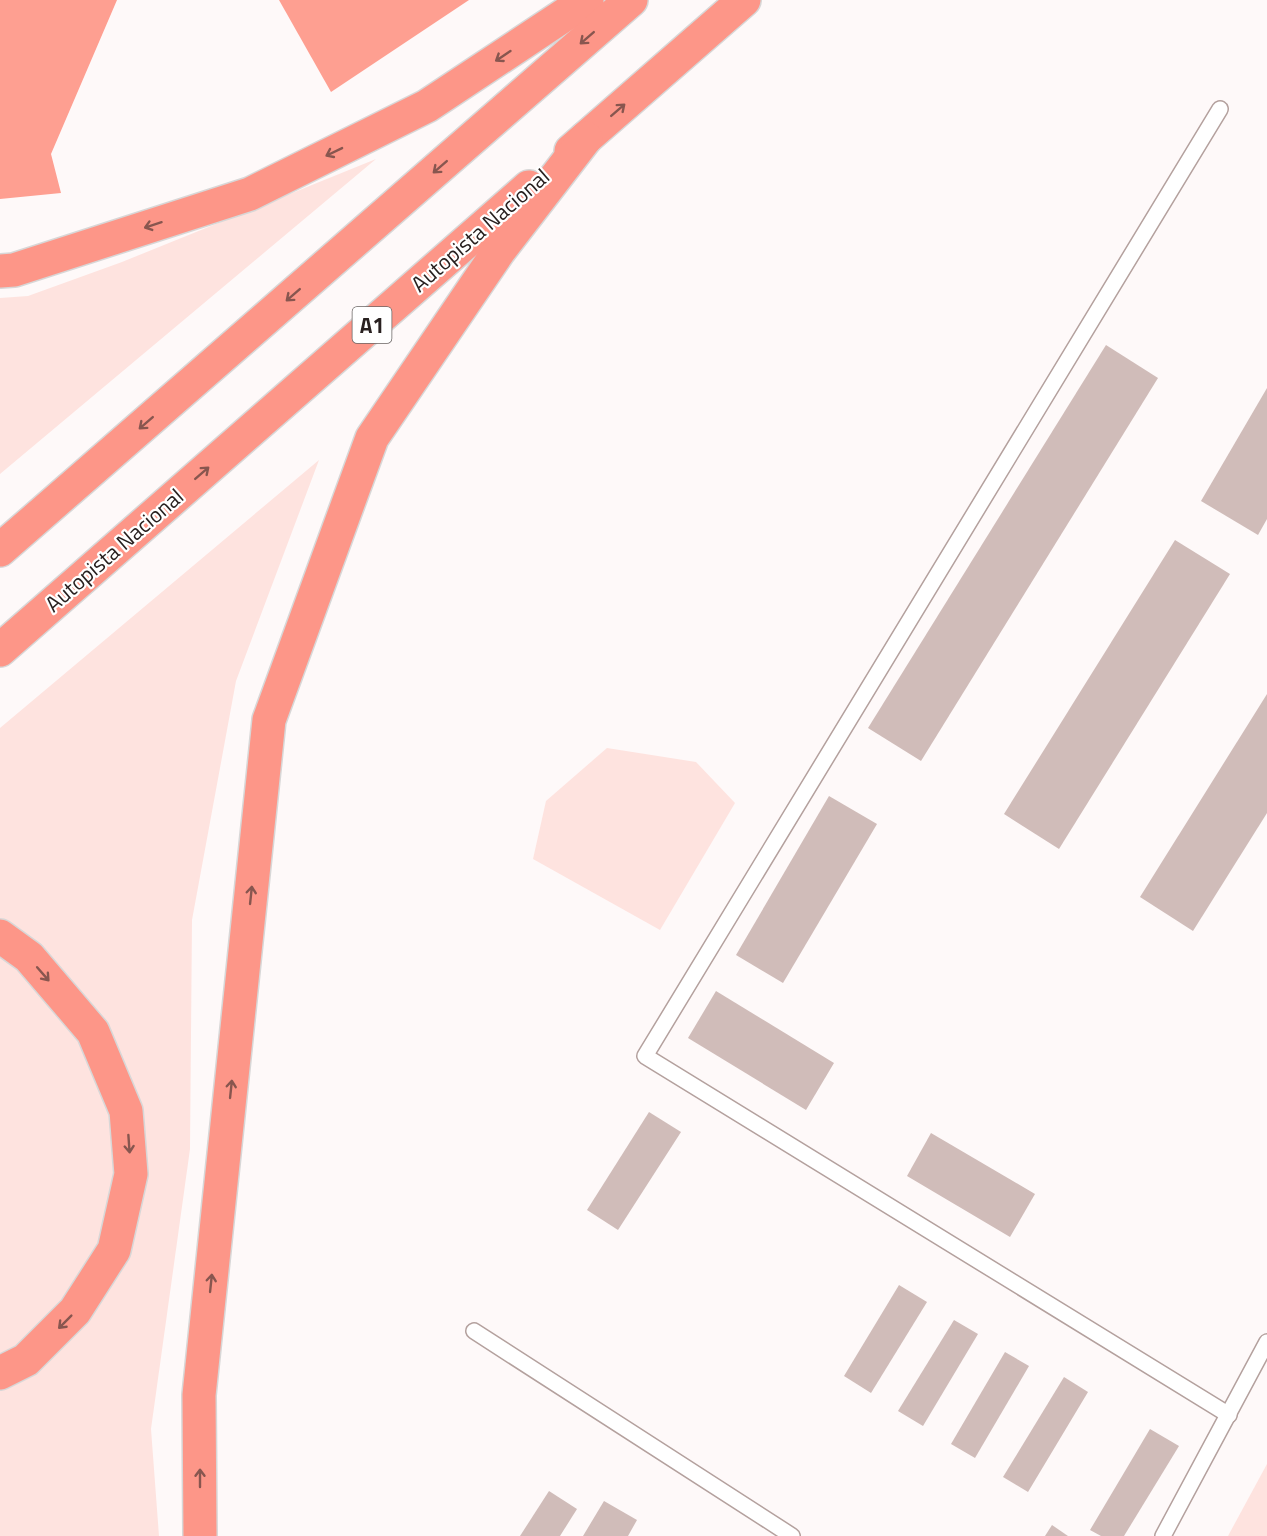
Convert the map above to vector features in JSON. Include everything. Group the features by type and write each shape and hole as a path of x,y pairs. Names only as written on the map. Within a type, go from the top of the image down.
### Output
{"highway":[{"path":"0,271 14,270 250,194 427,106 586,0"},
{"path":"0,550 631,0"},
{"name":"Autopista Nacional","path":"0,650 744,0"},
{"path":"200,1536 199,1395 269,720 372,438 499,251 586,138"},
{"path":"0,936 29,957 93,1032 126,1111 131,1174 114,1250 75,1311 26,1360 0,1373"}],"lane":[{"path":"1220,109 645,1056 1229,1415"},
{"path":"474,1331 792,1536"},
{"path":"1163,1536 1267,1342"}],"shaded area":[{"path":"0,0 117,0 51,154 61,193 0,199"},
{"path":"279,0 469,0 331,92"},
{"path":"376,159 0,474 0,298 28,296 122,262"},
{"path":"319,460 236,681 192,920 190,1149 151,1429 159,1536 0,1536 0,728"},
{"path":"607,748 696,762 735,803 660,930 533,859 546,801"},
{"path":"1267,1464 1267,1536 1228,1536"}],"building":[{"path":"1106,345 1158,378 921,761 868,728"},
{"path":"1267,388 1267,519 1258,535 1201,501"},
{"path":"1175,540 1230,574 1059,849 1004,814"},
{"path":"1267,694 1267,813 1193,931 1140,897"},
{"path":"829,796 877,824 783,983 736,955"},
{"path":"716,991 834,1063 806,1110 688,1038"},
{"path":"649,1112 681,1132 618,1230 587,1210"},
{"path":"931,1133 1035,1194 1010,1237 907,1176"},
{"path":"899,1285 927,1302 871,1393 844,1376"},
{"path":"954,1320 978,1334 923,1426 898,1411"},
{"path":"1005,1352 1029,1366 975,1458 951,1444"},
{"path":"1064,1377 1088,1392 1028,1492 1003,1477"},
{"path":"1150,1429 1179,1446 1124,1536 1101,1536 1090,1530"},
{"path":"549,1491 577,1509 560,1536 520,1536"},
{"path":"604,1501 637,1520 628,1536 583,1536"},
{"path":"1052,1525 1068,1536 1045,1536"}]}
